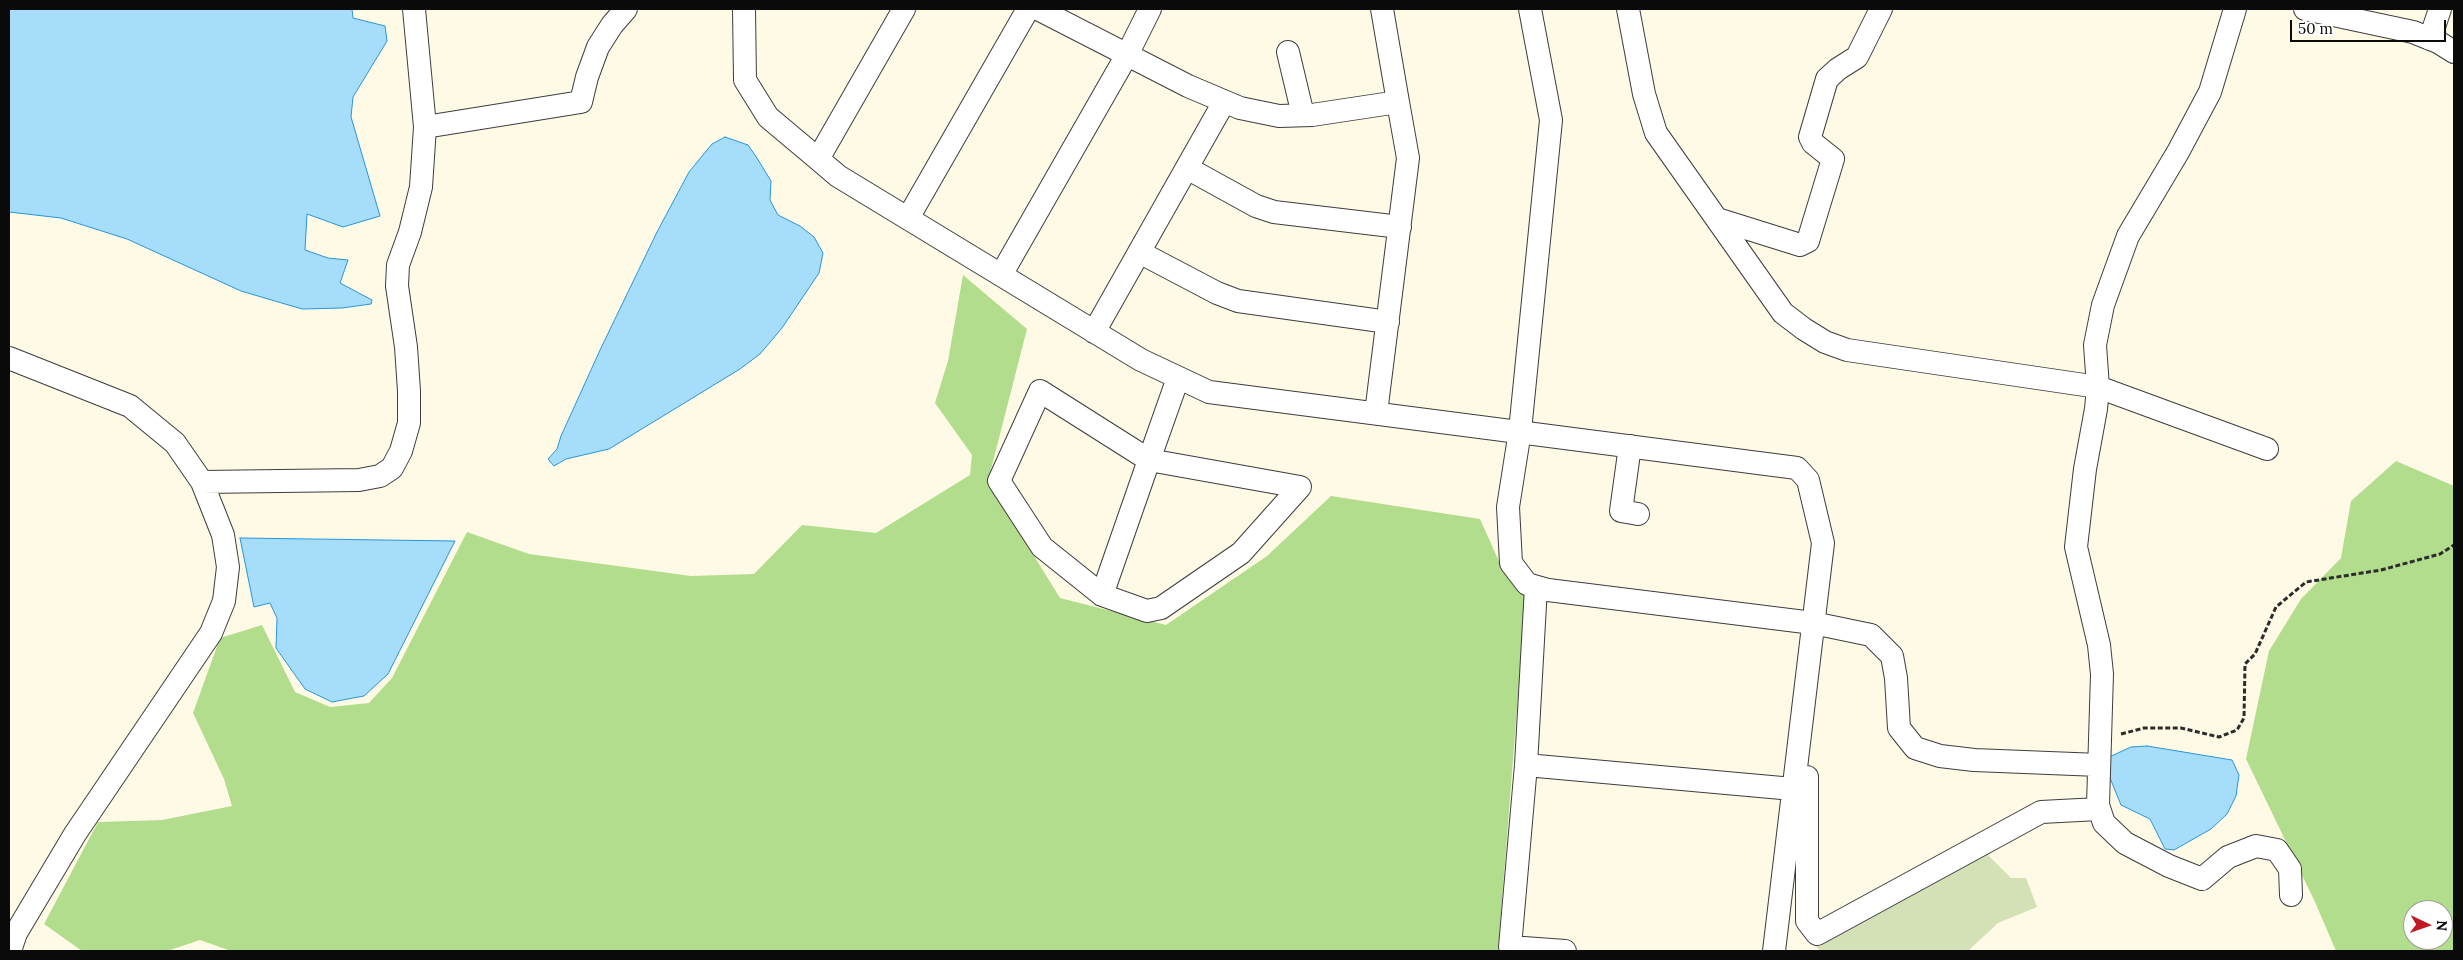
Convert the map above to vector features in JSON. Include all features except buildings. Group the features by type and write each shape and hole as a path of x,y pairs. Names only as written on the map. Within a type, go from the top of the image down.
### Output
{"street":[{"path":"202,482 359,480 380,476 392,468 401,451 409,422 406,347 396,286 398,265 410,232 422,188 425,127 414,9"},
{"path":"425,127 581,102 587,77 598,47 612,25 626,9"},
{"path":"744,9 745,80 768,117 838,176 1142,360 1209,392 1797,468 1808,480 1823,543 1774,951"},
{"path":"818,159 904,9"},
{"path":"908,218 1028,9"},
{"path":"1038,9 1128,53 1188,86 1240,108 1279,116 1303,116 1398,102"},
{"path":"1001,275 1128,53 1150,9"},
{"path":"1376,413 1408,158 1382,9"},
{"path":"1530,9 1551,120 1520,431 1508,507 1512,563 1527,584 1536,587 1813,624 1871,635 1892,656 1899,728 1915,748 1940,756 1974,760 2099,757"},
{"path":"1628,9 1644,94 1656,133 1783,313 1825,342 1847,350 2098,387 2267,449"},
{"path":"1717,219 1800,245 1808,240 1833,158 1813,143 1810,138 1827,79 1838,69 1857,57 1881,9"},
{"path":"2235,9 2210,92 2178,152 2128,236 2103,305 2095,345 2098,387 2085,469 2076,547 2099,645 2102,674 2099,808 2104,823 2125,843 2169,866 2202,879 2228,857 2235,854 2256,846 2277,850 2290,869 2291,895"},
{"path":"2305,9 2413,32 2430,38 2454,52"},
{"path":"2430,38 2440,9"},
{"path":"1288,52 1303,116"},
{"path":"1094,332 1224,102"},
{"path":"1187,168 1256,206 1274,212 1400,227"},
{"path":"1139,252 1217,293 1238,301 1388,322"},
{"path":"9,358 130,406 175,443 202,482 223,535 228,567 224,601 211,633 75,834 12,938"},
{"path":"1102,595 1178,378"},
{"path":"1040,391 1149,460 1300,486 1241,554 1161,608 1147,611 1102,595 1042,547 999,481 1040,391"},
{"path":"1630,446 1621,511 1638,514"},
{"path":"1536,587 1526,765 1510,949 1565,951"},
{"path":"1807,670 1807,921 1818,934 2041,812 2099,808"},
{"path":"1526,765 1793,789"}],"path":[{"path":"2099,757 2122,733 2144,728 2181,728 2219,737 2237,730 2244,718 2245,664 2255,654 2276,607 2306,582 2381,570 2440,554 2454,545"}],"green space":[{"path":"963,275 1027,329 988,481 1060,598 1166,625 1267,556 1331,496 1480,519 1502,568 1526,594 1498,951 231,951 200,940 167,951 82,951 44,924 98,822 162,820 232,806 224,779 193,713 220,638 262,625 295,692 330,707 369,703 392,678 467,532 529,554 691,576 754,574 802,525 876,533 970,475 972,455 935,403 948,361"},
{"path":"2396,461 2454,486 2454,951 2336,951 2315,902 2246,759 2269,651 2301,599 2341,558 2351,501"},
{"path":"1982,849 2011,878 2026,878 2037,907 1998,923 1968,951 1820,951 1815,945"}],"water":[{"path":"9,9 352,9 353,18 385,26 387,41 353,97 351,117 380,216 343,227 307,214 305,250 328,258 348,260 340,283 372,300 371,304 342,308 302,309 241,291 127,239 61,218 9,212"},
{"path":"725,137 748,145 757,158 771,181 770,200 778,215 800,226 814,237 823,253 819,273 782,328 760,354 740,369 609,449 566,459 554,466 548,459 557,449 561,436 601,348 657,232 689,172 712,144"},
{"path":"240,538 455,541 388,674 364,696 332,702 305,689 276,648 277,618 270,603 254,607"},
{"path":"2147,746 2232,760 2239,775 2236,796 2227,814 2211,829 2174,850 2165,849 2150,819 2121,805 2108,773 2107,758 2131,747"}]}
